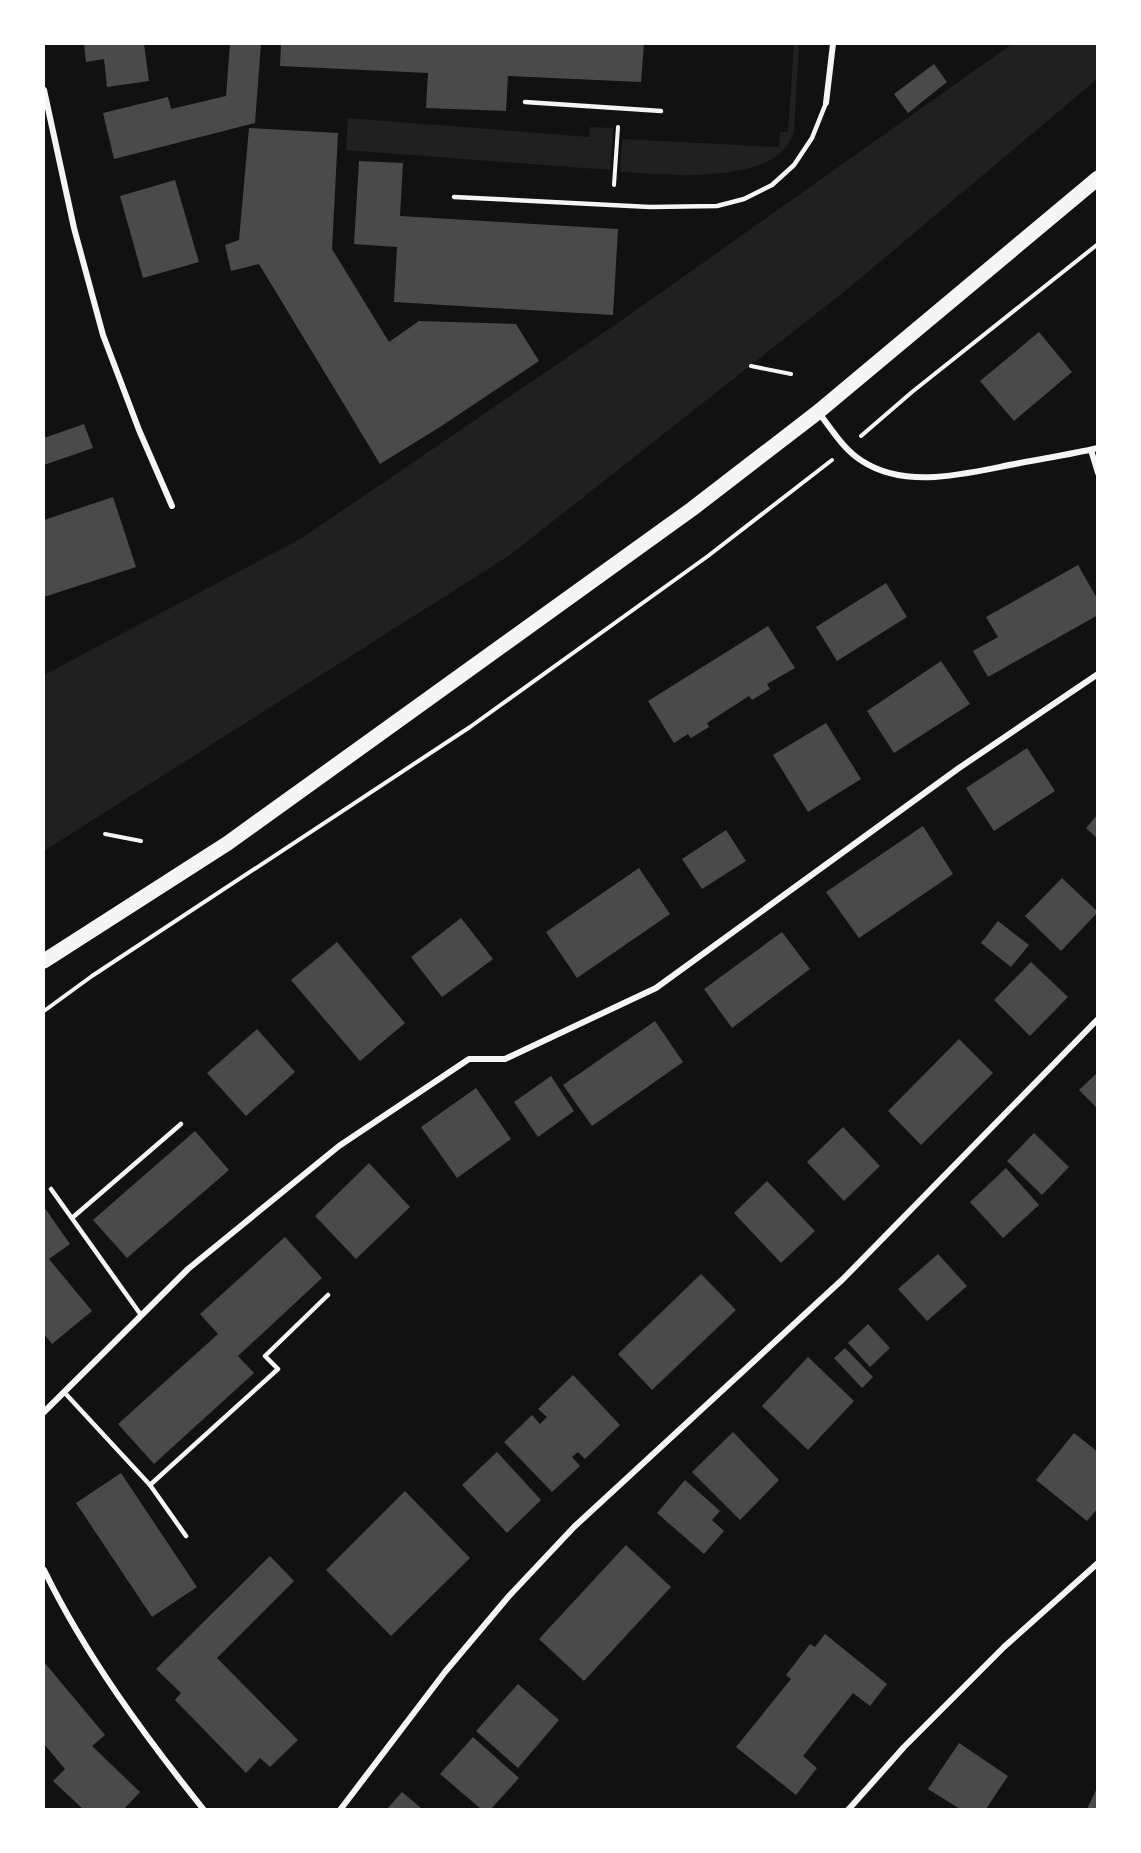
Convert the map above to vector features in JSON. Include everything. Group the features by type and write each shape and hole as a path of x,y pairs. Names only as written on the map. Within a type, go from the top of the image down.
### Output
{"main road":[{"path":"44,961 238,836 692,509 818,412 1098,178"}],"street":[{"path":"826,103 833,44"},
{"path":"44,90 74,228 103,335 139,430 172,506"},
{"path":"818,412 846,448 861,461 895,475 915,477 957,474 1094,449 1098,473"},
{"path":"44,1412 188,1269 339,1146 470,1059 506,1059 656,988 959,768 1098,674"},
{"path":"340,1809 445,1672 509,1596 566,1535 843,1279 1098,1019"},
{"path":"848,1809 903,1747 996,1656 1098,1563"},
{"path":"44,1570 58,1601 90,1654 133,1717 204,1809"}],"lane":[{"path":"525,102 661,111"},
{"path":"454,196 650,207 717,206 744,199 772,185 794,165 812,138 826,103"},
{"path":"72,1218 181,1124"},
{"path":"51,1189 141,1315"},
{"path":"150,1485 278,1370 265,1356 328,1295"},
{"path":"64,1392 150,1485 186,1536"}],"path":[{"path":"615,170 618,127"},
{"path":"44,1011 92,976 470,727 708,556 846,448 912,392 1098,244"},
{"path":"751,366 791,374"},
{"path":"105,834 141,841"}],"shaded area":[{"path":"794,44 799,44 794,131 784,149 767,162 744,170 718,174 620,172 622,139 779,147 780,132 788,132"},
{"path":"1012,44 1097,44 1097,79 850,287 510,555 44,851 44,675 302,538 625,318"},
{"path":"348,118 589,137 590,127 613,128 610,170 346,150"}],"building":[{"path":"84,44 144,44 149,81 107,87 104,59 86,62"},
{"path":"230,44 261,44 255,123 114,159 103,113 168,97 171,109 226,96"},
{"path":"281,44 644,44 641,82 508,76 506,111 426,108 428,73 280,66"},
{"path":"934,64 947,82 908,113 894,94"},
{"path":"249,128 338,133 332,249 389,342 419,321 516,324 539,361 380,464 259,264 231,271 225,245 239,240"},
{"path":"359,161 403,163 400,216 618,229 613,315 394,302 397,247 354,244"},
{"path":"175,180 199,262 143,278 120,196"},
{"path":"1039,332 1072,372 1014,421 980,381"},
{"path":"84,424 93,448 44,465 44,438"},
{"path":"113,497 136,567 44,597 44,520"},
{"path":"1078,565 1098,600 1098,615 988,677 973,651 998,637 986,617"},
{"path":"886,583 907,617 837,661 816,627"},
{"path":"768,626 795,668 767,684 770,689 752,700 749,696 707,723 709,727 691,738 688,734 674,743 648,701"},
{"path":"941,661 970,704 894,753 867,711"},
{"path":"826,723 861,779 808,812 773,755"},
{"path":"1027,748 1055,791 994,831 966,788"},
{"path":"1098,814 1098,839 1086,828"},
{"path":"923,826 953,874 859,938 826,892"},
{"path":"726,830 746,861 702,889 682,859"},
{"path":"639,868 670,914 577,978 546,932"},
{"path":"1062,878 1098,912 1061,951 1025,916"},
{"path":"461,918 493,959 442,997 411,957"},
{"path":"998,921 1029,945 1011,967 981,943"},
{"path":"782,932 810,969 732,1028 704,989"},
{"path":"337,942 405,1023 360,1061 291,980"},
{"path":"1031,962 1068,997 1030,1036 994,1000"},
{"path":"655,1021 683,1062 592,1126 563,1085"},
{"path":"257,1029 295,1072 246,1116 207,1073"},
{"path":"959,1039 993,1073 921,1145 888,1111"},
{"path":"1098,1072 1098,1109 1079,1090"},
{"path":"551,1076 574,1111 538,1137 514,1102"},
{"path":"476,1088 511,1139 457,1178 421,1127"},
{"path":"843,1127 880,1166 844,1201 807,1162"},
{"path":"195,1131 229,1170 127,1258 93,1220"},
{"path":"1034,1133 1069,1167 1042,1195 1007,1161"},
{"path":"369,1163 410,1207 356,1259 315,1216"},
{"path":"1006,1168 1039,1205 1003,1238 970,1202"},
{"path":"767,1181 815,1231 781,1263 734,1213"},
{"path":"44,1207 70,1244 49,1259 92,1311 52,1344 44,1334"},
{"path":"285,1237 322,1278 238,1356 254,1373 154,1464 118,1424 218,1334 200,1314"},
{"path":"938,1254 967,1286 927,1321 898,1289"},
{"path":"701,1274 736,1310 652,1390 618,1354"},
{"path":"868,1324 890,1348 870,1367 848,1343"},
{"path":"845,1348 873,1377 862,1388 834,1358"},
{"path":"808,1357 854,1401 808,1450 762,1406"},
{"path":"573,1375 620,1425 585,1459 578,1452 572,1457 580,1466 552,1492 504,1442 532,1415 540,1424 547,1417 538,1409"},
{"path":"733,1432 779,1480 740,1520 692,1472"},
{"path":"1074,1433 1098,1452 1098,1508 1087,1521 1036,1480"},
{"path":"497,1452 541,1500 507,1533 462,1485"},
{"path":"121,1473 197,1587 152,1617 76,1503"},
{"path":"685,1480 720,1511 712,1520 724,1531 704,1554 657,1513"},
{"path":"405,1491 470,1558 391,1636 326,1570"},
{"path":"626,1545 671,1587 584,1681 539,1639"},
{"path":"270,1556 294,1581 217,1658 298,1740 270,1767 260,1758 246,1773 175,1700 181,1693 156,1669"},
{"path":"825,1634 887,1684 870,1706 853,1693 803,1756 817,1768 796,1795 736,1747 791,1679 786,1675 810,1644 815,1647"},
{"path":"44,1662 105,1735 92,1746 140,1792 124,1809 83,1809 53,1781 65,1769 44,1744"},
{"path":"518,1684 559,1720 518,1768 476,1731"},
{"path":"473,1737 519,1778 491,1809 481,1809 440,1774"},
{"path":"959,1743 1008,1776 986,1809 960,1809 928,1789"},
{"path":"1098,1786 1098,1809 1087,1809"},
{"path":"402,1792 422,1809 387,1809"}]}
